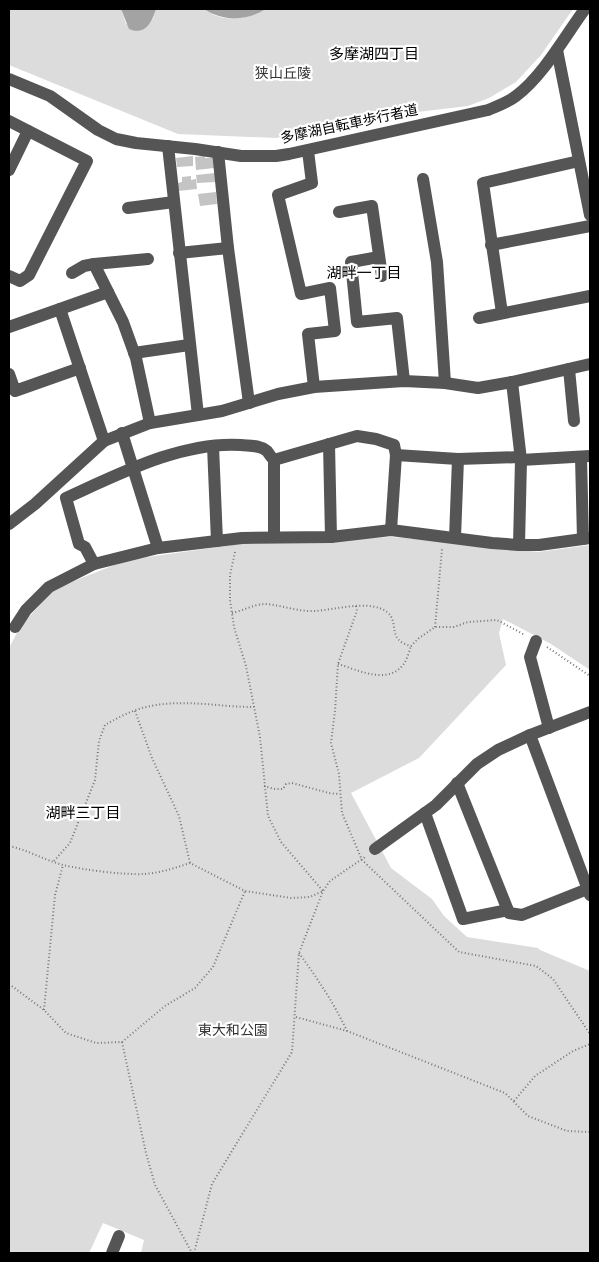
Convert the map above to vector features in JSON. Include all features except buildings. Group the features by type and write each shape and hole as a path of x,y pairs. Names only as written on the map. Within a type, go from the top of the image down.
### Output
{"street":[{"path":"9,79 50,96 98,130 116,139 136,144 168,146 241,156 276,156 497,106 514,98 557,50 585,9"},
{"path":"557,50 590,214"},
{"path":"9,121 87,161 29,276 20,281 9,276"},
{"path":"9,170 28,131"},
{"path":"168,146 198,415"},
{"path":"308,150 312,183 278,195 301,294 330,288 335,331 308,334 314,387"},
{"path":"218,152 248,403"},
{"path":"502,313 482,183 579,161"},
{"path":"423,179 437,262 445,384"},
{"path":"128,208 174,202"},
{"path":"339,212 372,206 382,276"},
{"path":"492,245 590,226"},
{"path":"179,253 228,248"},
{"path":"379,257 351,262 357,322 397,318 404,380"},
{"path":"72,273 84,266 94,264 148,259"},
{"path":"94,264 123,322 134,353 150,423"},
{"path":"9,327 108,292"},
{"path":"479,318 590,296"},
{"path":"60,309 104,441"},
{"path":"134,353 190,345"},
{"path":"9,524 35,504 104,441 150,423 222,411 278,394 314,387 404,380 478,388 590,364"},
{"path":"9,374 15,391 80,368"},
{"path":"569,369 574,422"},
{"path":"512,382 520,458 519,545"},
{"path":"122,433 158,548"},
{"path":"274,460 357,436 376,439 394,445 396,455 391,530"},
{"path":"329,444 331,537"},
{"path":"94,564 85,547 79,544 66,498 134,469 186,450 234,445 257,446 266,451 274,460 274,537"},
{"path":"213,446 218,541"},
{"path":"11,629 26,610 49,587 94,564 158,548 242,538 331,537 391,530 519,545 539,545 586,539 586,456 458,459 396,455"},
{"path":"455,538 458,459"},
{"path":"536,641 530,657 549,728"},
{"path":"375,849 436,806 457,783 484,759 498,750 530,735 590,712"},
{"path":"457,783 509,913 522,915 590,890 530,735"},
{"path":"425,813 463,919 508,910"},
{"path":"112,1253 119,1236"}],"path":[{"path":"235,552 230,575 230,600 246,666 260,738 268,816 281,842 323,892"},
{"path":"435,627 442,552"},
{"path":"232,613 263,604 313,611 356,606 379,608 387,612 392,619 398,640 402,644 411,646"},
{"path":"356,606 357,611 338,664 331,743 339,774 342,813 362,860 459,952 536,966 553,980 590,1034"},
{"path":"338,664 370,675 392,674 403,665 411,646 435,627 454,627 468,622 497,620"},
{"path":"54,861 70,843 95,780 98,741 105,725 134,711 158,705 198,704 254,707"},
{"path":"134,711 152,758 179,816 190,864"},
{"path":"264,786 283,789 286,784 292,783 340,794"},
{"path":"9,846 23,849 63,865 144,874 190,864 245,891 291,898 310,897 323,892"},
{"path":"193,1253 212,1184 292,1052 296,1017 299,953 323,892 330,882 375,849"},
{"path":"44,1010 55,895 63,865"},
{"path":"9,984 44,1010 66,1033 96,1043 122,1042 166,1006 195,988 213,966 245,891"},
{"path":"299,953 326,990 347,1031"},
{"path":"296,1017 347,1031 505,1093 528,1116 567,1131 590,1132"},
{"path":"122,1042 155,1185 193,1253"},
{"path":"513,1102 535,1076 573,1051 590,1044"}],"green space":[{"name":"狭山丘陵","path":"181,8 204,9 214,15 234,19 254,15 266,9 573,9 541,55 516,82 489,98 468,106 367,118 276,138 178,134 9,65 9,9 121,9 126,24 153,19 156,9"},
{"name":"東大和公園","path":"391,537 538,552 590,545 590,670 551,644 503,619 499,633 506,665 419,758 351,793 391,868 432,899 444,916 467,937 538,948 590,971 590,1253 141,1253 144,1240 103,1223 89,1253 9,1253 9,648 20,627 54,589 127,560 239,544"}],"shaded area":[{"path":"121,9 156,9 150,23 144,29 135,31 129,29"},
{"path":"204,9 266,9 243,18 227,18"}],"district":[{"name":"多摩湖四丁目","path":"374,53"},
{"name":"湖畔一丁目","path":"364,272"},
{"name":"湖畔三丁目","path":"83,812"}]}
